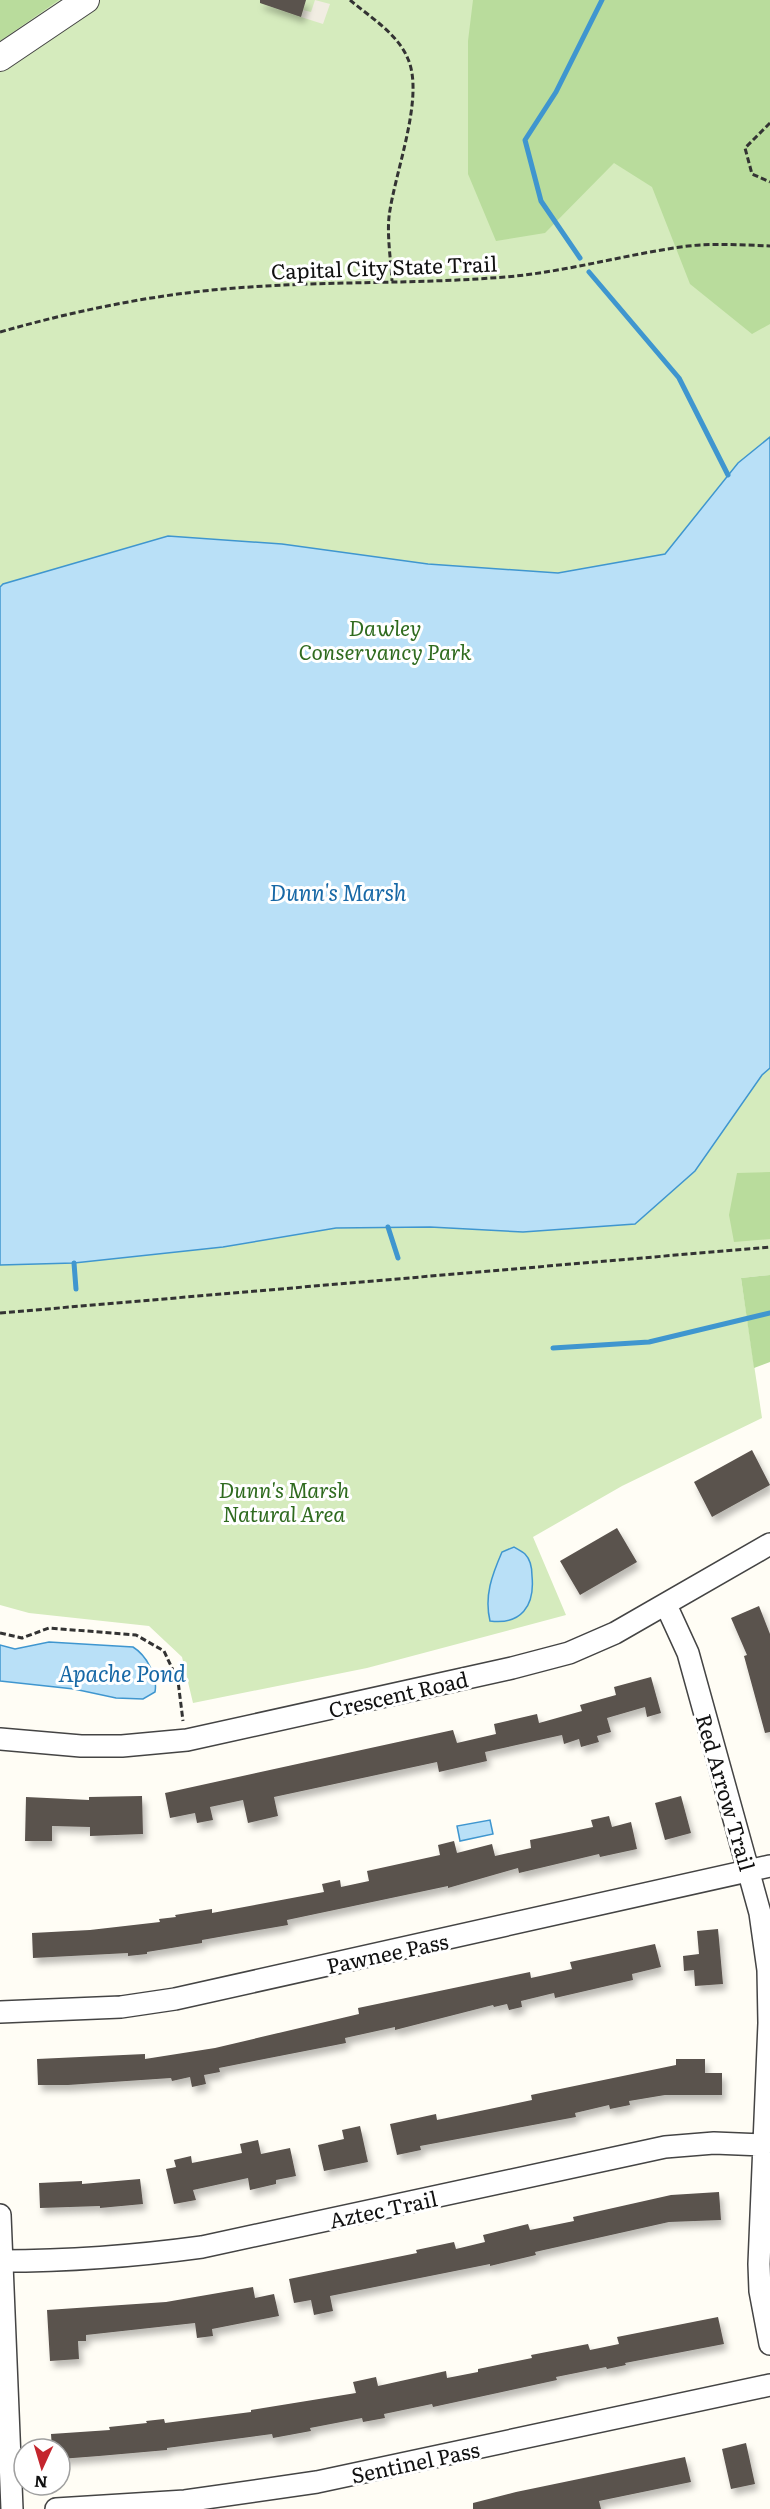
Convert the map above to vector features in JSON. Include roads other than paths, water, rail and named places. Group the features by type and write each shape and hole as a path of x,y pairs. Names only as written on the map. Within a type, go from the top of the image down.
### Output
{"street":[{"path":"0,58 86,0"},
{"name":"Crescent Road","path":"0,1739 81,1746 122,1746 187,1740 569,1653 615,1633 770,1544"},
{"name":"Red Arrow Trail","path":"666,1605 688,1653 760,1913 768,1970 769,2023 759,2264 760,2291 770,2344"},
{"name":"Pawnee Pass","path":"0,2012 121,2007 175,1999 770,1866"},
{"name":"Aztec Trail","path":"1,2261 40,2261 151,2254 202,2247 665,2147 714,2143 763,2145"},
{"path":"0,2215 12,2509"},
{"name":"Sentinel Pass","path":"56,2509 184,2501 317,2482 770,2385"}],"water":[{"name":"Dunn's Marsh","path":"770,437 770,1068 762,1075 695,1171 635,1224 523,1232 430,1227 336,1228 223,1247 74,1263 0,1265 0,587 3,584 168,536 282,544 428,564 558,573 665,554 738,463"},
{"path":"514,1547 525,1554 530,1562 531,1596 524,1611 518,1616 510,1620 490,1621 488,1603 492,1577 502,1552"},
{"name":"Apache Pond","path":"49,1642 133,1647 150,1666 155,1679 155,1692 143,1699 116,1698 74,1689 0,1681 0,1645 15,1649"},
{"path":"490,1820 493,1834 460,1841 457,1826"}],"waterway":[{"path":"580,258 541,201 525,140 556,92 602,0"},
{"path":"589,272 679,378 728,475"},
{"path":"388,1227 398,1258"},
{"path":"74,1263 76,1289"},
{"path":"553,1348 649,1342 770,1313"}],"park label":[{"name":"Dawley Conservancy Park","path":"385,638"},
{"name":"Dunn's Marsh Natural Area","path":"284,1500"}]}
